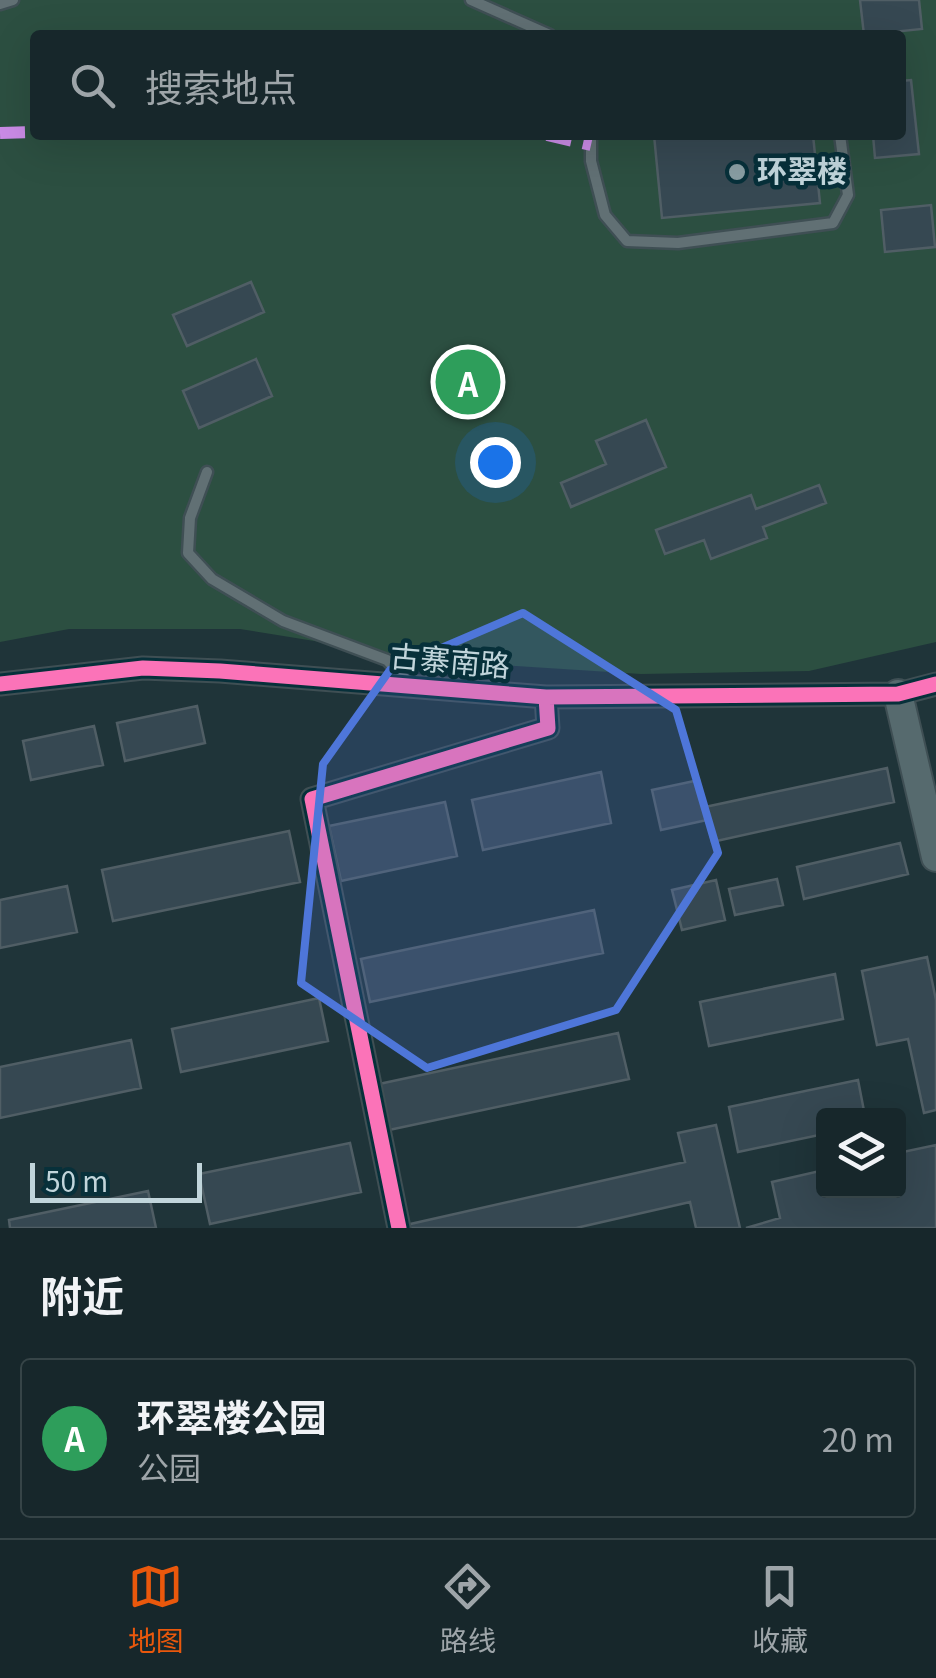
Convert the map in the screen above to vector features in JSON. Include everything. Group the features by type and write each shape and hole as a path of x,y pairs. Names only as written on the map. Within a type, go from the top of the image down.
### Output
{"street":[{"name":"古寨南路","path":"0,684 143,668 546,697 898,694 936,684"},
{"path":"898,694 936,858"},
{"path":"399,1228 312,798 548,728 546,697"}],"lane":[{"path":"0,4 13,0"},
{"path":"470,0 543,30"},
{"path":"591,140 591,161 605,215 627,242 678,242 833,224 848,195 841,140"},
{"path":"207,472 190,518 188,552 212,578 283,621 387,660 413,687"}],"highlighted area":[{"path":"523,613 676,710 718,853 616,1010 427,1068 301,983 323,764 390,670"}],"green space":[{"path":"0,0 936,0 936,642 809,671 641,674 438,661 240,629 69,629 0,642"}],"building":[{"path":"860,0 919,0 922,29 863,30"},
{"path":"906,80 911,80 919,154 875,158 873,140 906,140"},
{"name":"环翠楼","path":"654,140 814,140 820,203 662,218"},
{"path":"931,205 935,247 885,252 881,210"},
{"path":"251,282 264,312 187,346 173,315"},
{"path":"256,359 272,396 199,428 183,391"},
{"path":"646,420 666,467 571,507 561,483 606,464 596,441"},
{"path":"819,485 826,503 763,527 767,538 711,559 704,540 665,554 656,530 751,495 756,509"},
{"path":"197,706 205,743 125,761 117,723"},
{"path":"94,726 103,765 31,780 23,741"},
{"path":"887,768 894,802 712,842 707,820 661,830 652,790 699,780 705,807"},
{"path":"601,772 611,823 483,850 472,800"},
{"path":"445,802 457,856 341,881 329,826"},
{"path":"289,831 300,882 113,921 102,870"},
{"path":"900,843 908,874 804,899 797,867"},
{"path":"777,879 783,905 735,915 729,889"},
{"path":"716,880 725,920 682,930 672,890"},
{"path":"67,886 77,932 0,948 0,900"},
{"path":"594,910 603,953 370,1002 361,959"},
{"path":"927,957 936,1000 936,1110 924,1113 908,1039 877,1045 862,971"},
{"path":"835,974 843,1019 709,1046 700,1002"},
{"path":"319,998 328,1041 181,1072 172,1029"},
{"path":"618,1033 629,1079 389,1130 379,1084"},
{"path":"131,1040 141,1088 0,1118 0,1067"},
{"path":"858,1080 863,1108 816,1108 816,1136 738,1152 729,1107"},
{"path":"716,1125 740,1228 696,1228 690,1202 576,1228 406,1225 685,1162 678,1133"},
{"path":"350,1143 361,1192 210,1224 199,1174"},
{"path":"936,1145 936,1228 746,1228 780,1218 772,1182 816,1172 816,1198 906,1198 906,1151"},
{"path":"148,1191 156,1228 10,1228 9,1220"}],"marked path":[{"path":"0,133 30,132"},
{"path":"569,140 591,145"}],"cycle path":[{"path":"0,684 143,668 546,697 898,694 936,684"},
{"path":"399,1228 312,799 548,728 546,697"}],"place":[{"name":"环翠楼","path":"737,172"},
{"name":"环翠楼公园","path":"468,382"}]}
